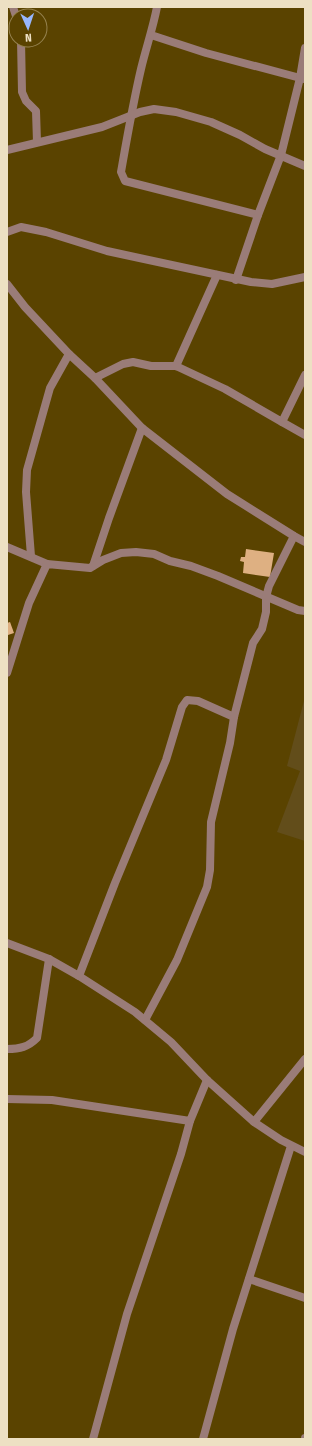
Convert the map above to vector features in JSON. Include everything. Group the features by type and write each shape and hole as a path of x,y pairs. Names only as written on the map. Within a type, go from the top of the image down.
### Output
{"street":[{"path":"157,7 131,116 121,172 125,181 258,215"},
{"path":"151,35 206,53 302,79"},
{"path":"21,48 22,92 26,101 36,110 38,142"},
{"path":"236,280 258,215 281,155 302,79 305,48"},
{"path":"7,150 102,127 140,112 154,109 176,112 211,122 240,135 265,149 305,166"},
{"path":"7,232 21,227 46,232 107,251 236,280 272,284 305,277"},
{"path":"176,366 217,275"},
{"path":"7,284 25,307 69,354 95,378 142,428 228,494 305,542"},
{"path":"31,556 26,492 27,470 50,388 69,354"},
{"path":"95,378 123,364 133,362 151,366 176,366 225,389 305,435"},
{"path":"282,422 305,375"},
{"path":"93,566 142,428"},
{"path":"145,1020 177,960 207,887 210,870 211,822 230,743 234,717 253,644 262,629 266,612 266,597 269,586 294,536"},
{"path":"7,547 47,564 86,568 90,568 121,553 136,552 154,554 170,561 191,566 218,576 266,597 305,611"},
{"path":"7,673 29,604 47,564"},
{"path":"80,976 118,877 166,760 182,707 188,700 198,700 234,717"},
{"path":"7,943 49,959 80,976 145,1020 171,1042 207,1080 254,1122 291,1146 305,1152"},
{"path":"7,1050 29,1045 37,1038 49,959"},
{"path":"254,1122 305,1059"},
{"path":"93,1439 127,1314 181,1154 190,1121 207,1080"},
{"path":"7,1099 52,1100 190,1121"},
{"path":"203,1439 213,1398 249,1279 284,1173 291,1146"},
{"path":"249,1279 305,1298"}],"shaded area":[{"path":"305,697 305,841 277,832 300,771 287,766"}],"building":[{"path":"246,549 274,553 270,577 243,573 244,562 240,561 241,557 245,557"},
{"path":"10,622 14,633 8,635 7,623"}]}
